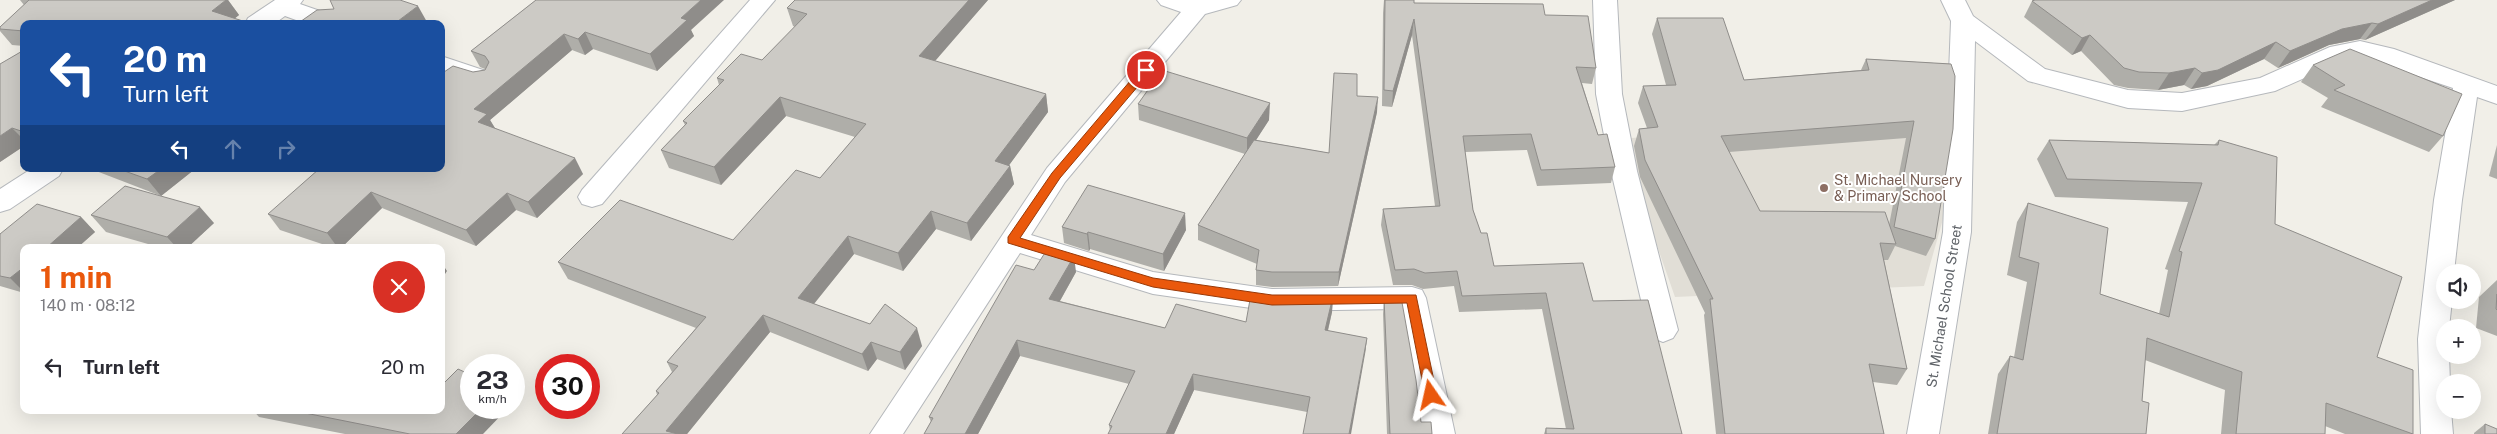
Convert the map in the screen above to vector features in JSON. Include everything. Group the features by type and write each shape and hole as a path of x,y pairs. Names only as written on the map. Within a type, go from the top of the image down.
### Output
{"street":[{"path":"592,197 763,0"},
{"path":"1169,0 1197,9 1229,0"},
{"path":"1605,0 1609,94 1624,171 1663,330"},
{"path":"263,20 287,3 323,20"},
{"path":"886,434 1056,175 1197,9"},
{"path":"1958,10 2037,75 2128,99 2182,102 2266,85 2339,53 2360,50 2385,55 2497,94"},
{"name":"St. Michael School Street","path":"1923,434 1957,232 1958,10"},
{"path":"445,65 483,79"},
{"path":"2437,434 2433,339 2448,200 2466,83"},
{"path":"0,202 45,172"},
{"path":"1012,240 1153,283 1272,300 1412,298 1439,434"}],"shaded area":[{"path":"1913,120 1945,143 1943,219 1924,286 1675,297 1641,200 1631,138"}],"building":[{"path":"29,0 226,0 212,11 240,20 20,20 20,31 0,29"},
{"path":"330,0 400,0 418,6 399,20 303,20 317,10 334,9"},
{"path":"536,0 701,0 681,18 687,20 650,54 585,32 578,39 564,34 474,109 487,114 478,122 575,158 528,202 507,193 466,230 371,192 327,233 268,214 316,172 445,172 445,71 453,66 473,72 485,70 489,62 485,56 471,51"},
{"path":"795,0 969,0 919,56 1046,94 995,161 1010,166 967,223 931,211 898,253 848,236 798,298 870,324 885,304 917,328 900,352 871,342 862,354 763,315 666,431 678,434 622,434 659,393 656,391 678,366 667,362 706,317 558,262 620,200 733,240 796,170 820,178 866,124 780,97 714,167 661,150 687,123 683,121 724,80 717,78 741,54 762,60 807,14 787,8"},
{"path":"1385,0 1414,0 1414,3 1543,4 1545,15 1588,16 1596,68 1576,67 1598,135 1607,134 1615,167 1541,170 1531,134 1463,136 1473,210 1481,233 1487,233 1494,266 1583,263 1593,301 1648,300 1682,434 1546,434 1546,428 1574,429 1546,293 1462,296 1457,271 1425,273 1414,269 1395,270 1383,209 1440,206 1414,19 1393,91 1384,90"},
{"path":"2432,0 2378,24 2372,23 2342,29 2290,51 2276,42 2218,70 2202,73 2195,68 2169,73 2139,72 2124,68 2090,35 2082,38 2032,1"},
{"path":"1657,18 1723,18 1744,80 1869,70 1866,59 1951,64 1955,76 1953,129 1935,239 1894,227 1914,121 1721,136 1760,211 1885,212 1896,244 1880,243 1907,369 1869,364 1884,434 1725,434 1710,299 1713,299 1645,160 1639,129 1658,127 1643,86 1676,85"},
{"path":"2350,49 2462,94 2443,136 2334,90 2345,85 2313,65"},
{"path":"20,52 20,131 12,128 0,136 0,64"},
{"path":"1162,70 1270,103 1247,138 1138,104"},
{"path":"1334,73 1357,74 1357,96 1378,97 1339,272 1272,272 1256,270 1259,250 1198,225 1254,140 1329,153"},
{"path":"2049,140 2218,145 2219,140 2277,157 2275,224 2402,277 2377,357 2413,370 2413,434 2326,403 2325,434 2236,434 2242,372 2147,338 2142,401 2149,403 2146,434 1997,434 2010,356 2023,360 2039,263 2019,257 2028,203 2108,228 2100,294 2169,317 2182,252 2179,251 2202,183 2067,179"},
{"path":"127,172 157,172 147,179"},
{"path":"1088,185 1185,213 1163,254 1088,232 1087,234 1062,227"},
{"path":"125,186 200,207 167,237 91,215"},
{"path":"37,204 81,217 51,244 20,244 20,270 10,278 0,276 0,234"},
{"path":"1048,248 1074,256 1049,299 1165,328 1176,304 1246,322 1251,294 1272,297 1333,296 1325,330 1367,338 1349,434 1303,434 1310,397 1193,374 1166,434 1108,434 1112,426 1109,425 1135,371 1017,340 965,434 924,434 933,418 929,417 1016,265 1034,270"},
{"path":"1401,297 1416,380 1421,422 1431,422 1432,434 1390,434 1384,298"},
{"path":"458,369 460,370 460,419 471,419 456,434 410,434 310,414 445,414 445,382"},
{"path":"2485,424 2497,429 2497,434 2485,434"}],"place":[{"name":"St. Michael Nursery & Primary School","path":"1824,188"}],"route":[{"path":"1146,70 1056,175 1012,240 1153,283 1272,300 1412,298 1431,395"}]}
